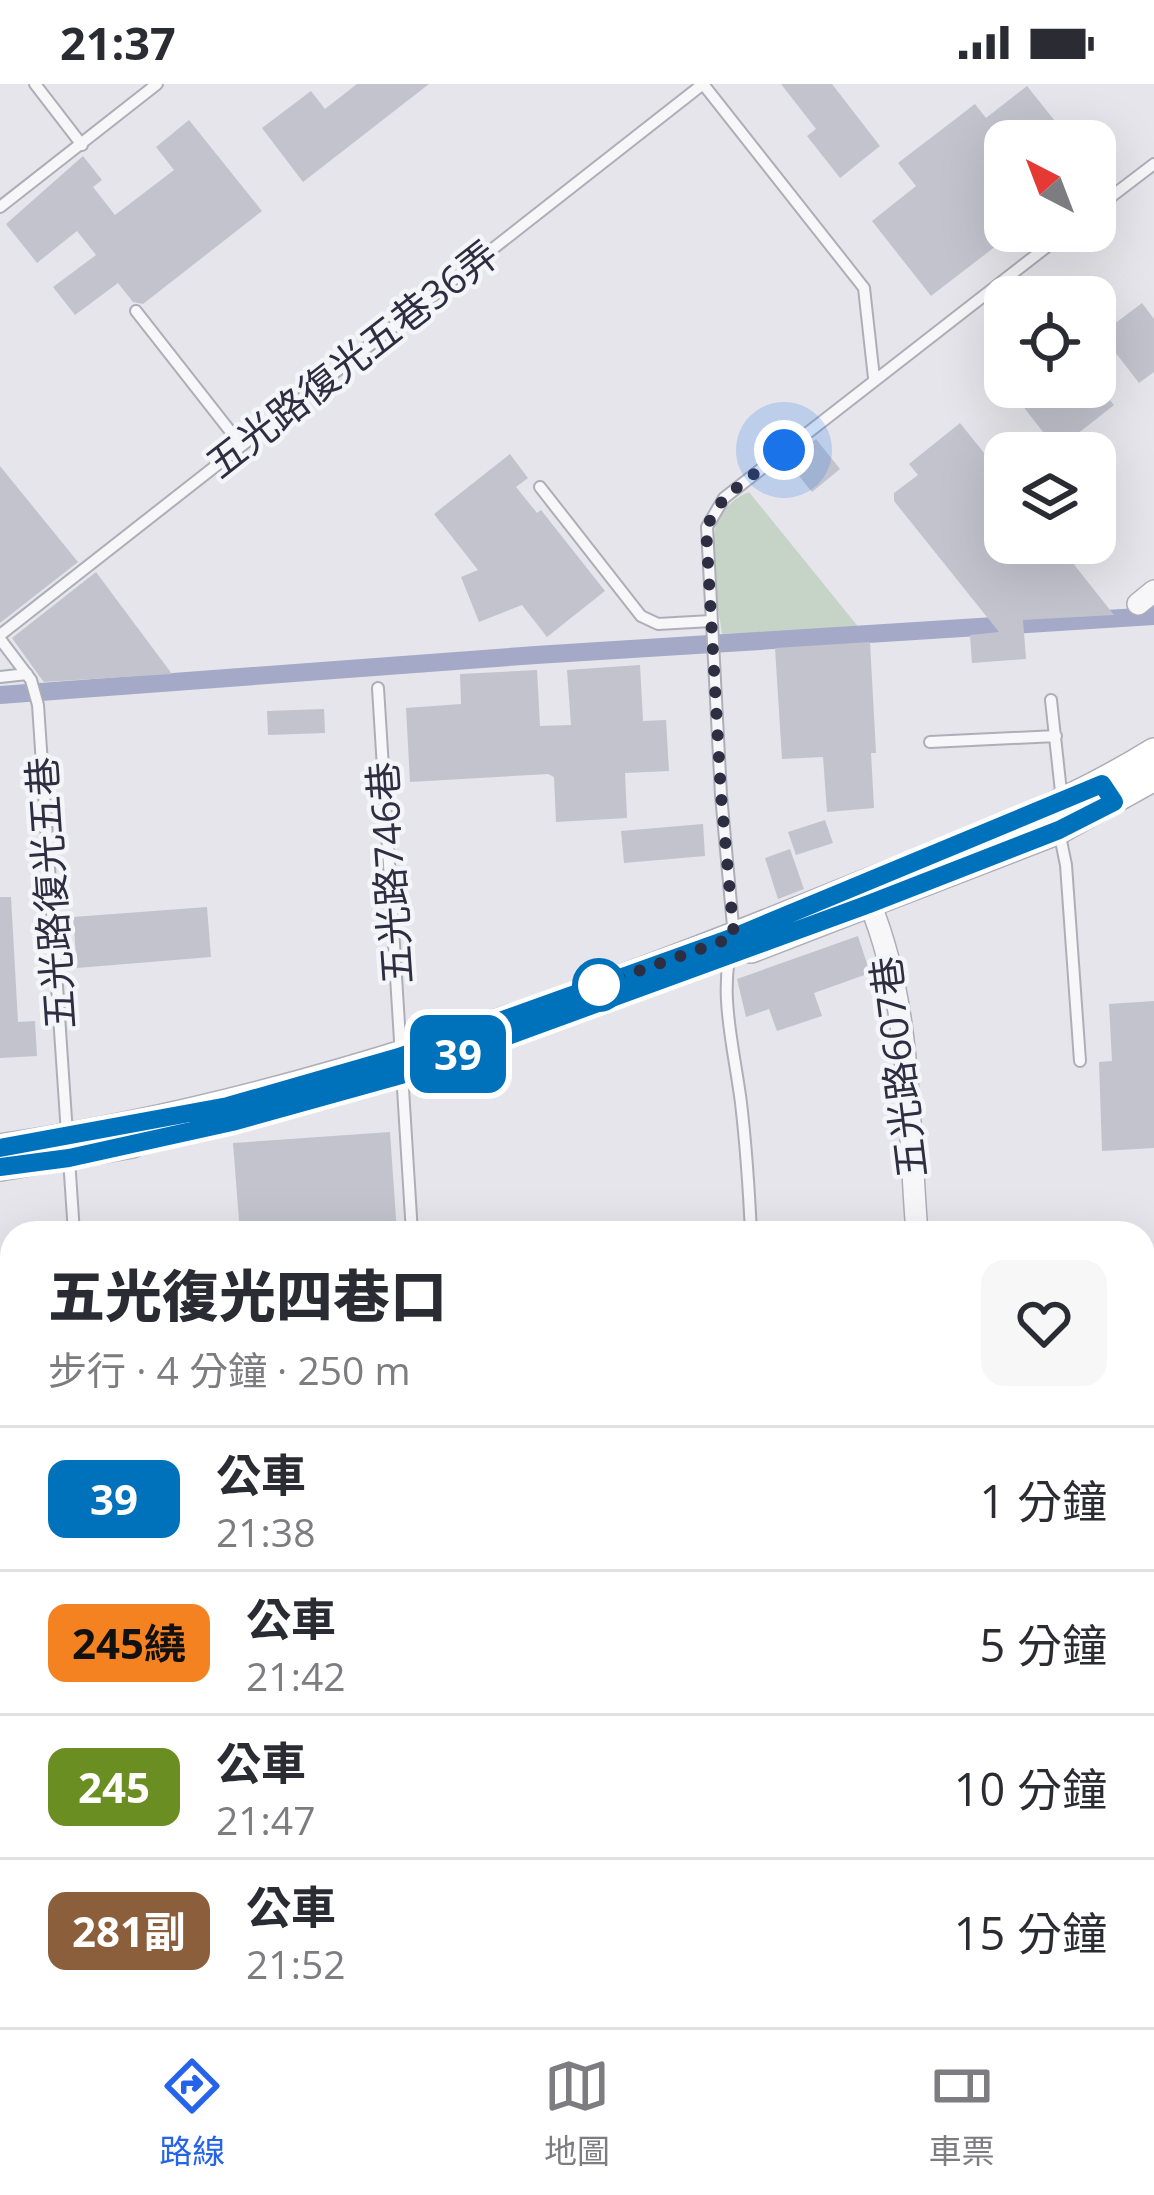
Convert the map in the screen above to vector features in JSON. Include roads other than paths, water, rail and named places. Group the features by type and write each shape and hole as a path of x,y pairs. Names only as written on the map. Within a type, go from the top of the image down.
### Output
{"main road":[{"path":"1108,793 1154,752"},
{"path":"730,947 869,904 1108,793 1154,777"},
{"path":"1108,793 1154,788"},
{"path":"0,1167 68,1148 232,1122 730,947 1060,816"},
{"path":"0,1148 68,1148"}],"street":[{"name":"五光路607巷","path":"869,904 889,951 898,1000 916,1221"}],"lane":[{"path":"35,84 82,145"},
{"path":"0,207 158,84"},
{"path":"703,84 864,288 874,377"},
{"name":"五光路復光五巷36弄","path":"0,637 703,84"},
{"path":"1116,193 1154,164"},
{"path":"750,1221 741,1104 726,1012 730,947 706,527 724,498 1038,252"},
{"path":"136,311 242,445"},
{"path":"540,487 641,616 658,624 711,627"},
{"name":"五光路復光五巷","path":"0,637 29,677 38,704 73,1221"},
{"path":"0,676 29,677"},
{"name":"五光路746巷","path":"378,688 411,1221"},
{"path":"1051,700 1081,1061"},
{"path":"930,742 1056,736"}],"waterway":[{"path":"0,695 1154,616"}]}
